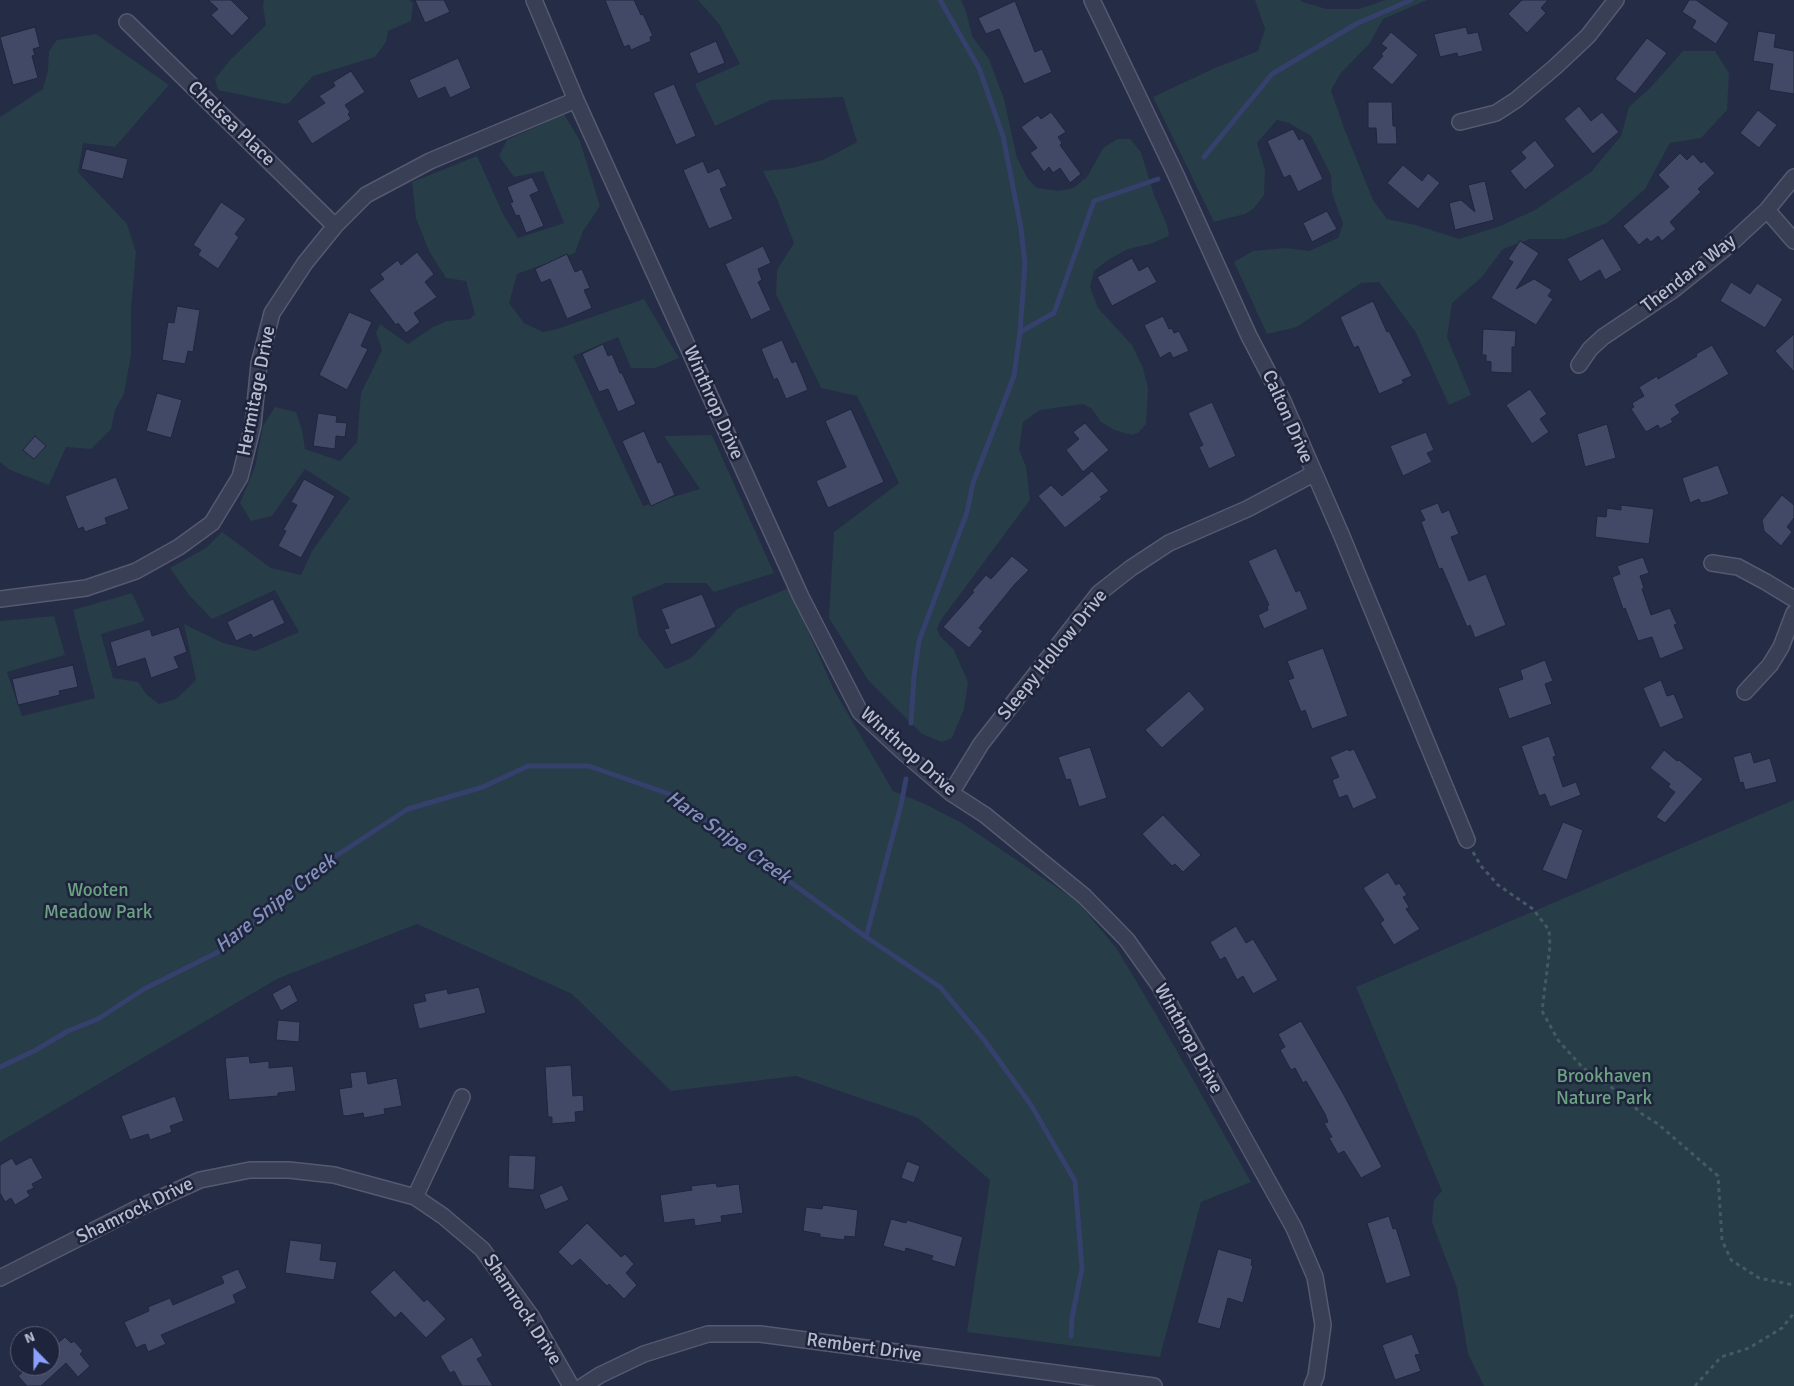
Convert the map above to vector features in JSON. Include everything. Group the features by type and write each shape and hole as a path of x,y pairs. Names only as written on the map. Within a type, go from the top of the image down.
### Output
{"street":[{"name":"Winthrop Drive","path":"534,0 576,100 801,597 860,712 902,751 951,792 992,821 1084,896 1127,940 1159,985 1252,1156 1294,1228 1315,1276 1323,1325 1316,1376 1312,1386"},
{"name":"Calton Drive","path":"1092,0 1176,175 1249,336 1283,401 1313,474 1341,534 1467,840"},
{"path":"1460,122 1496,112 1516,100 1588,36 1616,0"},
{"name":"Chelsea Place","path":"127,22 335,226"},
{"name":"Hermitage Drive","path":"0,598 86,588 136,571 179,547 212,522 240,477 253,425 259,364 272,313 304,263 335,226 366,194 430,162 576,100"},
{"name":"Thendara Way","path":"1579,365 1590,349 1603,337 1695,272 1728,246 1766,210 1794,177"},
{"path":"1766,210 1794,241"},
{"name":"Sleepy Hollow Drive","path":"951,792 981,744 1099,594 1131,568 1170,544 1247,509 1313,474"},
{"path":"1712,563 1738,567 1794,599"},
{"path":"1745,692 1770,665 1781,646 1794,613"},
{"path":"415,1197 462,1097"},
{"name":"Shamrock Drive","path":"0,1278 136,1209 200,1180 250,1170 289,1170 334,1175 415,1197 443,1216 482,1249 531,1316 570,1386"},
{"name":"Rembert Drive","path":"583,1386 600,1375 644,1354 708,1334 760,1334 1154,1386"}],"path":[{"path":"1467,840 1481,866 1492,879 1532,910 1548,930 1550,946 1542,1010 1558,1040 1582,1067 1618,1092 1642,1114 1658,1124 1718,1176 1722,1240 1732,1260 1759,1278 1794,1285"},
{"path":"1695,1386 1721,1357 1749,1348 1782,1328 1794,1313"}],"green space":[{"path":"264,0 409,0 413,3 411,21 388,31 386,42 375,57 313,76 289,103 285,104 218,90 215,79 230,60 266,25"},
{"path":"698,0 961,0 966,11 972,36 989,59 1004,99 1017,158 1028,179 1037,188 1059,191 1073,188 1087,177 1103,148 1117,139 1130,139 1141,152 1154,195 1167,225 1169,236 1150,244 1128,249 1108,260 1094,271 1090,287 1098,308 1132,345 1143,368 1148,388 1146,424 1139,432 1132,435 1114,430 1101,422 1092,409 1083,404 1040,410 1023,422 1019,449 1026,467 1030,500 941,620 937,629 940,636 954,650 968,682 964,709 952,738 942,742 922,734 868,680 829,618 834,532 899,483 857,396 821,388 776,294 777,270 794,243 777,199 763,171 792,168 823,160 857,142 843,97 771,100 715,126 695,84 740,64 719,24"},
{"path":"1255,0 1300,0 1326,9 1359,9 1385,0 1427,0 1383,19 1370,43 1341,73 1331,90 1373,200 1387,219 1416,225 1459,239 1500,226 1535,210 1591,172 1621,136 1629,107 1651,87 1683,51 1715,51 1729,73 1727,110 1701,138 1670,143 1645,189 1607,223 1564,239 1530,239 1503,249 1481,278 1452,303 1447,337 1471,395 1449,405 1416,333 1379,282 1361,283 1297,327 1267,334 1234,262 1253,251 1286,248 1309,251 1338,238 1343,224 1332,193 1331,175 1311,136 1289,123 1277,120 1257,143 1265,170 1264,195 1254,208 1245,214 1214,222 1153,97 1215,68 1258,51 1265,29"},
{"path":"96,34 169,85 115,147 83,143 78,172 127,224 136,252 131,310 131,355 124,394 115,410 111,429 91,449 66,447 49,485 10,470 0,462 0,117 43,89 48,70 49,51 57,40"},
{"name":"Wooten Meadow Park","path":"564,114 580,141 600,206 583,231 575,253 517,274 509,303 524,323 543,332 644,299 679,358 655,368 631,368 618,337 573,356 643,506 700,489 664,436 712,435 774,573 714,592 706,583 666,583 632,597 639,636 666,669 691,658 737,609 789,588 834,690 893,791 925,804 962,823 1077,901 1117,949 1251,1182 1201,1202 1160,1357 967,1332 990,1180 918,1118 796,1076 671,1091 572,994 417,924 277,979 0,1142 0,621 54,616 65,655 7,672 22,716 95,698 73,610 132,593 145,621 101,634 113,678 138,682 147,695 159,704 176,699 196,680 184,624 223,643 255,651 299,632 275,590 212,619 189,595 170,568 206,548 222,532 271,568 301,575 312,551 350,498 305,469 272,516 251,521 240,503 255,467 263,426 275,407 296,412 302,430 305,449 340,461 357,442 361,393 382,350 376,333 380,324 408,344 433,327 447,321 470,319 475,314 466,281 446,278 429,251 416,218 412,182 477,156 503,214 518,238 564,223 543,171 514,177 499,156 507,140"},
{"name":"Brookhaven Nature Park","path":"1794,800 1794,1386 1484,1386 1468,1354 1457,1288 1432,1222 1434,1200 1442,1191 1356,987"}],"building":[{"path":"208,0 231,0 249,18 232,36 211,15 218,9"},
{"path":"415,0 444,0 450,12 425,23"},
{"path":"605,0 634,0 653,36 650,37 651,41 631,50 629,45 624,47"},
{"path":"1522,0 1548,0 1541,8 1546,13 1527,33 1508,14"},
{"path":"1689,0 1696,0 1729,23 1716,44 1692,28 1696,21 1682,12"},
{"path":"1015,1 1035,52 1042,49 1052,72 1024,84 999,29 986,34 978,18"},
{"path":"35,27 40,47 33,49 35,55 32,56 38,78 13,85 0,37"},
{"path":"1466,27 1468,34 1478,32 1483,51 1458,57 1457,53 1440,57 1434,34"},
{"path":"1758,31 1776,34 1774,47 1794,51 1794,94 1769,90 1773,64 1753,61"},
{"path":"1391,32 1418,55 1392,85 1372,68 1383,56 1381,54 1387,48 1381,44"},
{"path":"1647,38 1667,53 1635,94 1615,79"},
{"path":"716,41 725,63 698,74 689,53"},
{"path":"458,58 471,88 450,98 445,87 418,99 409,80"},
{"path":"351,71 365,92 345,105 350,112 348,114 351,119 312,144 297,121 325,103 319,96 335,86 333,82"},
{"path":"674,84 696,136 676,145 653,93"},
{"path":"1368,102 1392,102 1393,126 1396,126 1397,144 1377,144 1376,128 1368,128"},
{"path":"1579,106 1591,121 1602,112 1619,132 1593,154 1564,119"},
{"path":"1758,110 1777,125 1759,148 1740,133"},
{"path":"1051,112 1066,132 1058,137 1062,143 1060,145 1081,174 1070,183 1060,168 1053,173 1049,167 1044,172 1030,153 1037,148 1021,127 1038,115 1041,119"},
{"path":"1293,129 1299,140 1303,138 1323,179 1298,192 1290,175 1284,178 1267,141"},
{"path":"1535,140 1555,166 1525,190 1510,171 1526,158 1521,152"},
{"path":"86,149 128,159 123,179 81,169"},
{"path":"1680,153 1687,160 1693,154 1701,163 1704,161 1715,173 1698,189 1701,192 1670,222 1676,229 1662,241 1658,236 1651,242 1647,238 1639,245 1623,226 1669,187 1658,175"},
{"path":"703,161 708,173 719,168 727,186 720,189 733,219 709,229 683,170"},
{"path":"1403,165 1422,181 1428,173 1440,183 1418,209 1387,183"},
{"path":"532,177 539,191 530,195 544,226 526,233 519,215 516,216 510,203 513,202 507,187"},
{"path":"1485,181 1494,220 1455,230 1449,203 1461,200 1475,212 1468,185"},
{"path":"221,202 246,219 235,234 239,237 218,269 198,255 201,250 193,245"},
{"path":"1327,211 1337,229 1312,242 1303,223"},
{"path":"1603,238 1622,270 1605,280 1600,270 1580,282 1567,259"},
{"path":"1520,241 1539,253 1516,289 1534,279 1552,290 1548,296 1553,299 1536,325 1491,298 1513,262 1508,259"},
{"path":"763,246 771,263 758,269 762,280 758,282 771,310 751,320 725,264"},
{"path":"417,252 434,274 425,282 437,297 414,313 420,322 406,333 398,323 396,325 369,290 384,279 380,274 398,260 401,265"},
{"path":"567,254 575,272 582,269 590,288 584,290 592,308 567,319 550,279 541,283 535,269"},
{"path":"1132,258 1139,271 1148,266 1157,282 1112,306 1097,277"},
{"path":"1731,282 1750,294 1757,283 1783,299 1765,328 1720,301"},
{"path":"1373,301 1387,332 1389,331 1412,376 1402,380 1404,383 1379,394 1358,346 1354,348 1340,317"},
{"path":"177,306 200,310 193,352 188,351 185,364 162,360 168,322 174,323"},
{"path":"349,312 372,322 361,346 368,349 347,390 319,375"},
{"path":"1163,316 1169,329 1172,328 1174,333 1179,331 1189,351 1173,358 1170,352 1160,358 1144,325"},
{"path":"1483,329 1516,331 1515,347 1512,347 1512,373 1491,372 1491,362 1486,361 1486,355 1482,355"},
{"path":"1794,334 1794,372 1775,351"},
{"path":"782,340 792,363 796,361 808,390 786,399 777,378 774,380 761,349"},
{"path":"603,344 608,356 612,354 636,404 618,412 608,389 599,392 582,354"},
{"path":"1712,345 1729,374 1675,405 1680,413 1671,419 1673,422 1660,429 1658,425 1646,432 1631,409 1634,407 1632,403 1644,396 1639,387 1657,376 1658,379"},
{"path":"1530,389 1547,414 1540,419 1549,432 1532,444 1506,405"},
{"path":"157,393 182,400 171,438 146,431"},
{"path":"1212,402 1236,456 1209,469 1199,447 1203,445 1188,413"},
{"path":"851,409 884,482 828,508 816,481 846,467 825,421"},
{"path":"318,413 337,416 336,422 347,423 345,437 336,436 335,449 313,446"},
{"path":"1085,423 1109,450 1083,472 1066,450 1079,439 1073,432"},
{"path":"1607,424 1616,458 1585,467 1577,434"},
{"path":"644,431 658,463 661,462 675,495 651,506 622,441"},
{"path":"1426,432 1434,450 1427,453 1432,462 1403,476 1390,446"},
{"path":"35,436 46,446 34,459 23,450"},
{"path":"1718,465 1729,494 1710,501 1701,503 1699,499 1690,503 1682,478"},
{"path":"1092,471 1109,491 1100,497 1102,499 1065,528 1038,496 1051,485 1062,496"},
{"path":"116,477 129,509 105,518 107,524 85,532 83,527 78,529 65,496"},
{"path":"304,479 335,496 301,558 278,546 286,531 283,530 297,505 291,502"},
{"path":"1782,495 1794,505 1794,518 1787,527 1792,532 1781,546 1764,531 1762,520"},
{"path":"1438,503 1442,513 1449,510 1459,534 1451,537 1469,581 1486,574 1506,625 1475,638 1470,625 1467,627 1442,568 1439,569 1421,522 1425,520 1420,510"},
{"path":"1621,505 1654,509 1649,544 1595,537 1597,516 1606,517 1607,508 1621,510"},
{"path":"1276,548 1296,592 1300,590 1308,609 1264,629 1258,615 1268,610 1267,606 1269,605 1248,561"},
{"path":"1012,556 1029,570 979,628 983,631 969,648 943,627 974,592 972,591 986,575 991,579"},
{"path":"1643,557 1649,573 1640,576 1644,588 1642,589 1651,615 1670,608 1677,624 1674,625 1684,649 1660,659 1652,637 1638,641 1625,608 1623,609 1612,577 1620,574 1617,566"},
{"path":"702,594 716,627 671,645 664,629 669,628 661,609"},
{"path":"273,599 285,623 253,638 251,634 236,641 227,622"},
{"path":"179,627 187,652 174,657 179,668 151,678 145,658 117,667 110,642 150,629 152,636"},
{"path":"1323,648 1348,716 1312,729 1305,710 1301,712 1288,680 1294,678 1287,661"},
{"path":"1545,660 1553,681 1545,684 1552,704 1509,719 1498,688 1523,679 1520,670"},
{"path":"73,665 78,687 59,691 60,695 18,705 12,679"},
{"path":"1661,680 1667,696 1674,694 1684,718 1660,728 1643,688"},
{"path":"1189,691 1205,709 1162,748 1145,730"},
{"path":"1549,736 1556,756 1553,757 1563,787 1576,782 1581,795 1550,807 1545,794 1539,796 1521,746"},
{"path":"1090,747 1107,798 1079,807 1070,779 1066,780 1058,757"},
{"path":"1348,749 1349,751 1354,749 1377,798 1353,809 1347,795 1339,798 1332,780 1339,777 1330,757"},
{"path":"1664,750 1703,779 1665,823 1656,817 1675,792 1668,787 1670,784 1650,768"},
{"path":"1751,752 1754,763 1770,758 1777,782 1745,790 1743,782 1740,783 1733,757"},
{"path":"1163,815 1201,855 1183,872 1175,864 1172,866 1142,834"},
{"path":"1563,822 1583,830 1567,880 1542,870"},
{"path":"1388,872 1396,885 1399,883 1407,895 1403,897 1409,907 1406,909 1420,929 1394,945 1380,923 1384,920 1363,888"},
{"path":"1236,926 1246,943 1253,939 1278,980 1253,994 1243,976 1237,980 1225,957 1220,960 1210,942"},
{"path":"290,984 298,1001 281,1011 272,994"},
{"path":"479,987 486,1013 419,1029 413,1004 426,1001 424,994 447,989 448,994"},
{"path":"278,1020 300,1022 299,1042 276,1040"},
{"path":"1301,1021 1344,1095 1382,1167 1361,1178 1344,1151 1338,1154 1329,1138 1332,1137 1324,1123 1328,1122 1325,1114 1306,1081 1303,1083 1295,1068 1291,1070 1280,1050 1285,1047 1278,1034"},
{"path":"249,1056 250,1063 269,1061 269,1068 293,1066 296,1091 278,1093 278,1096 229,1100 225,1058"},
{"path":"571,1065 573,1096 583,1095 584,1111 575,1112 576,1122 552,1124 552,1117 548,1117 545,1067"},
{"path":"366,1071 368,1084 397,1078 402,1106 384,1109 385,1114 364,1118 363,1113 343,1115 339,1089 352,1087 350,1073"},
{"path":"175,1096 184,1121 170,1126 172,1132 150,1140 148,1134 130,1140 121,1116"},
{"path":"509,1155 536,1156 534,1190 508,1188"},
{"path":"31,1157 43,1178 32,1184 34,1188 27,1191 30,1196 15,1205 11,1198 5,1202 0,1193 0,1165 12,1158 16,1165"},
{"path":"907,1161 920,1166 914,1183 901,1178"},
{"path":"716,1183 717,1187 739,1184 743,1213 721,1216 722,1222 695,1226 694,1219 664,1223 660,1195 692,1190 691,1186"},
{"path":"562,1185 569,1200 545,1210 539,1195"},
{"path":"823,1205 858,1210 855,1237 845,1236 844,1240 820,1237 820,1234 803,1231 806,1207 822,1209"},
{"path":"1389,1216 1393,1229 1396,1228 1411,1276 1386,1284 1367,1223"},
{"path":"891,1219 906,1223 907,1220 963,1237 955,1267 931,1260 933,1256 906,1248 905,1252 883,1246"},
{"path":"587,1223 621,1257 625,1254 634,1264 626,1273 637,1285 624,1299 609,1284 607,1286 580,1259 572,1266 558,1252"},
{"path":"290,1240 322,1244 320,1260 337,1262 334,1280 285,1273"},
{"path":"1218,1249 1252,1259 1251,1265 1253,1266 1243,1303 1228,1298 1220,1329 1197,1323"},
{"path":"238,1269 247,1288 233,1295 236,1303 161,1335 166,1344 148,1352 145,1344 136,1348 124,1322 149,1311 148,1307 170,1298 173,1305 224,1283 221,1276"},
{"path":"394,1270 424,1302 427,1299 446,1319 426,1338 401,1312 395,1318 370,1292"},
{"path":"1412,1334 1420,1354 1415,1355 1421,1371 1395,1380 1382,1345"},
{"path":"65,1337 71,1343 74,1341 83,1351 80,1354 90,1366 78,1377 66,1363 60,1369 60,1341"},
{"path":"472,1337 483,1356 477,1359 493,1386 462,1386 454,1371 450,1373 440,1356"},
{"path":"18,1376 52,1376 41,1386 27,1386"}],"waterway":[{"path":"911,723 914,676 919,641 967,512 973,483 1014,376 1020,332 1025,264 1021,228 1003,136 979,68 940,0"},
{"path":"1204,157 1272,74 1356,24 1411,0"},
{"path":"1020,332 1054,313 1094,201 1158,179"},
{"name":"Hare Snipe Creek","path":"0,1067 36,1050 68,1031 98,1019 144,989 226,948 305,876 408,809 483,787 528,766 589,766 669,794 866,937 940,987 985,1041 1031,1105 1075,1181 1082,1268 1072,1318 1071,1336"},
{"path":"866,937 901,805 906,779"}]}
